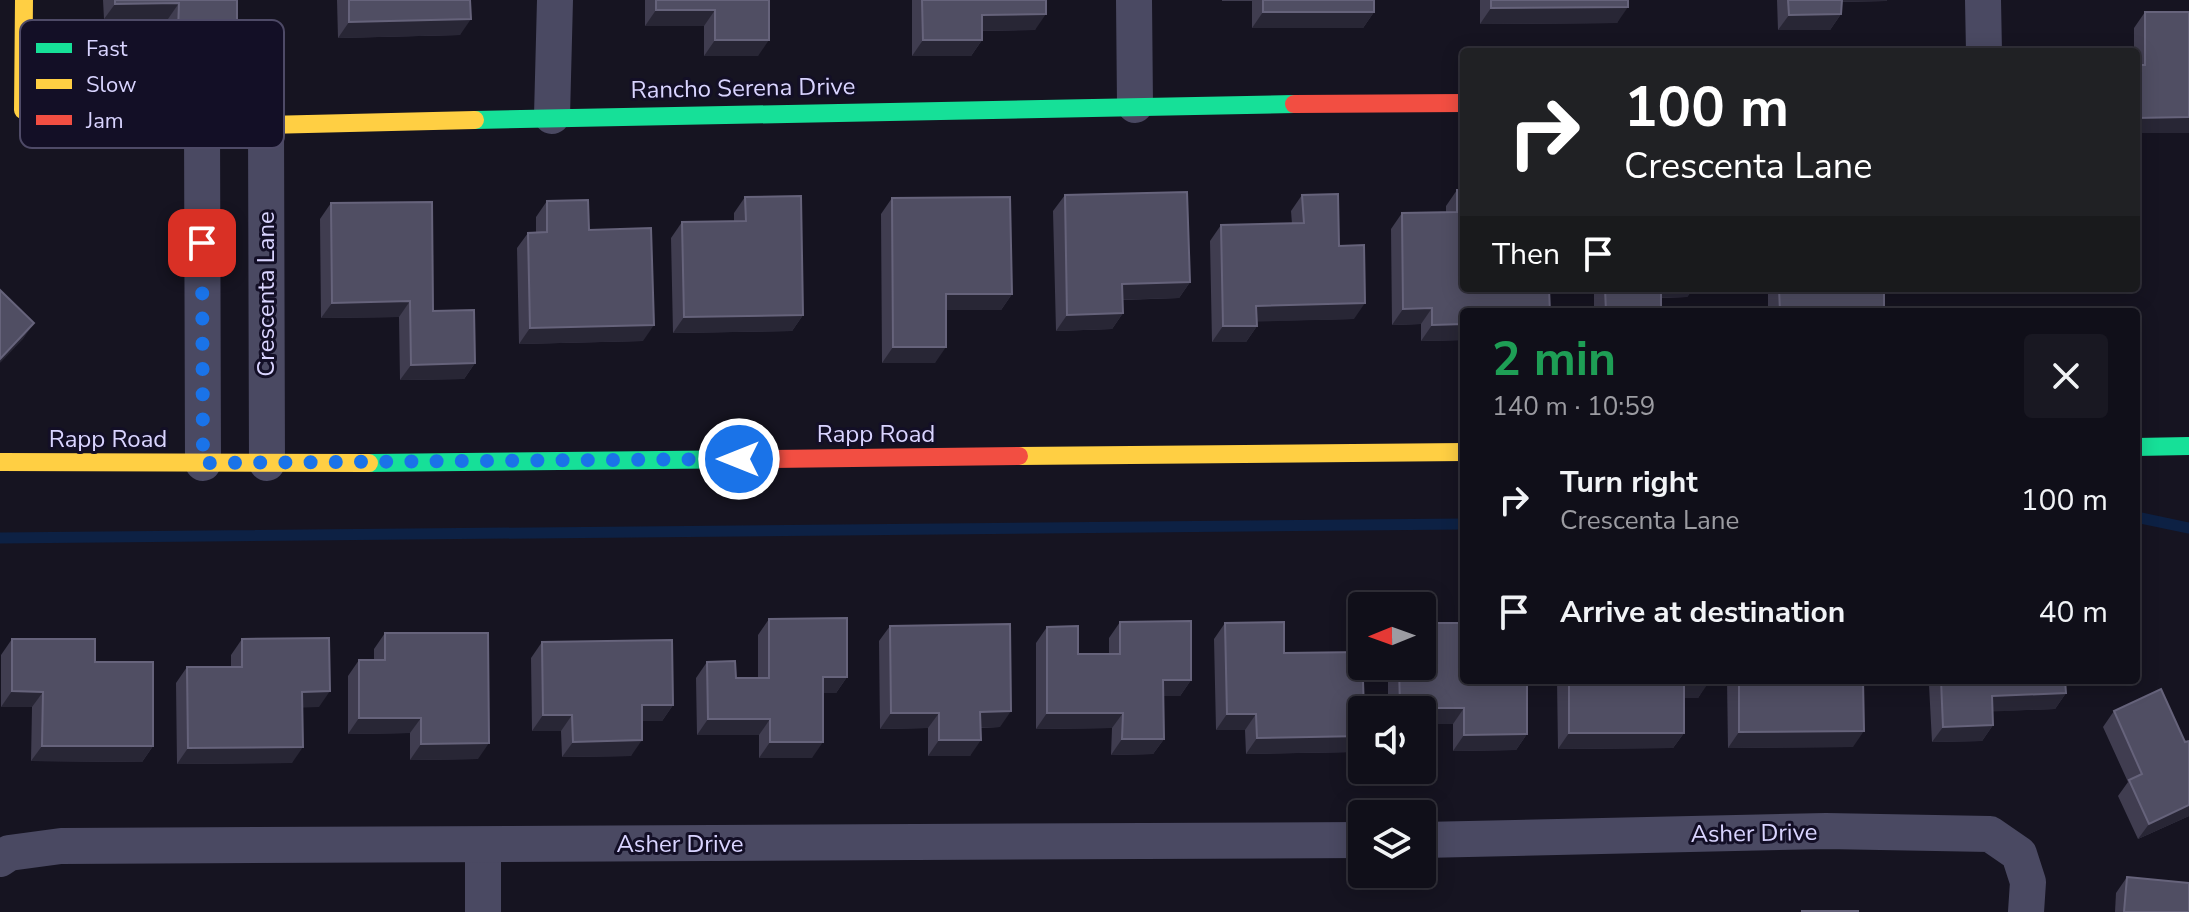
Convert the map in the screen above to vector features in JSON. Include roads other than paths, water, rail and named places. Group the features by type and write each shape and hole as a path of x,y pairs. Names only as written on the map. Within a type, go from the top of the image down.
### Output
{"street":[{"name":"Rancho Serena Drive","path":"24,0 24,20"},
{"path":"552,116 555,0"},
{"path":"1134,0 1135,105"},
{"path":"1983,0 1984,48"},
{"name":"Rancho Serena Drive","path":"284,124 1135,105 1460,103"},
{"path":"202,148 203,463"},
{"name":"Crescenta Lane","path":"266,148 267,463"},
{"path":"2140,447 2189,446"},
{"name":"Rapp Road","path":"0,462 267,463 1460,452"},
{"name":"Asher Drive","path":"1436,840 1826,831 1990,834 2019,854 2028,882 2026,912"},
{"name":"Asher Drive","path":"0,859 9,853 61,846 1348,840"},
{"path":"483,846 483,912"}],"waterway":[{"path":"2140,518 2189,528"},
{"path":"0,538 1460,524"}]}
